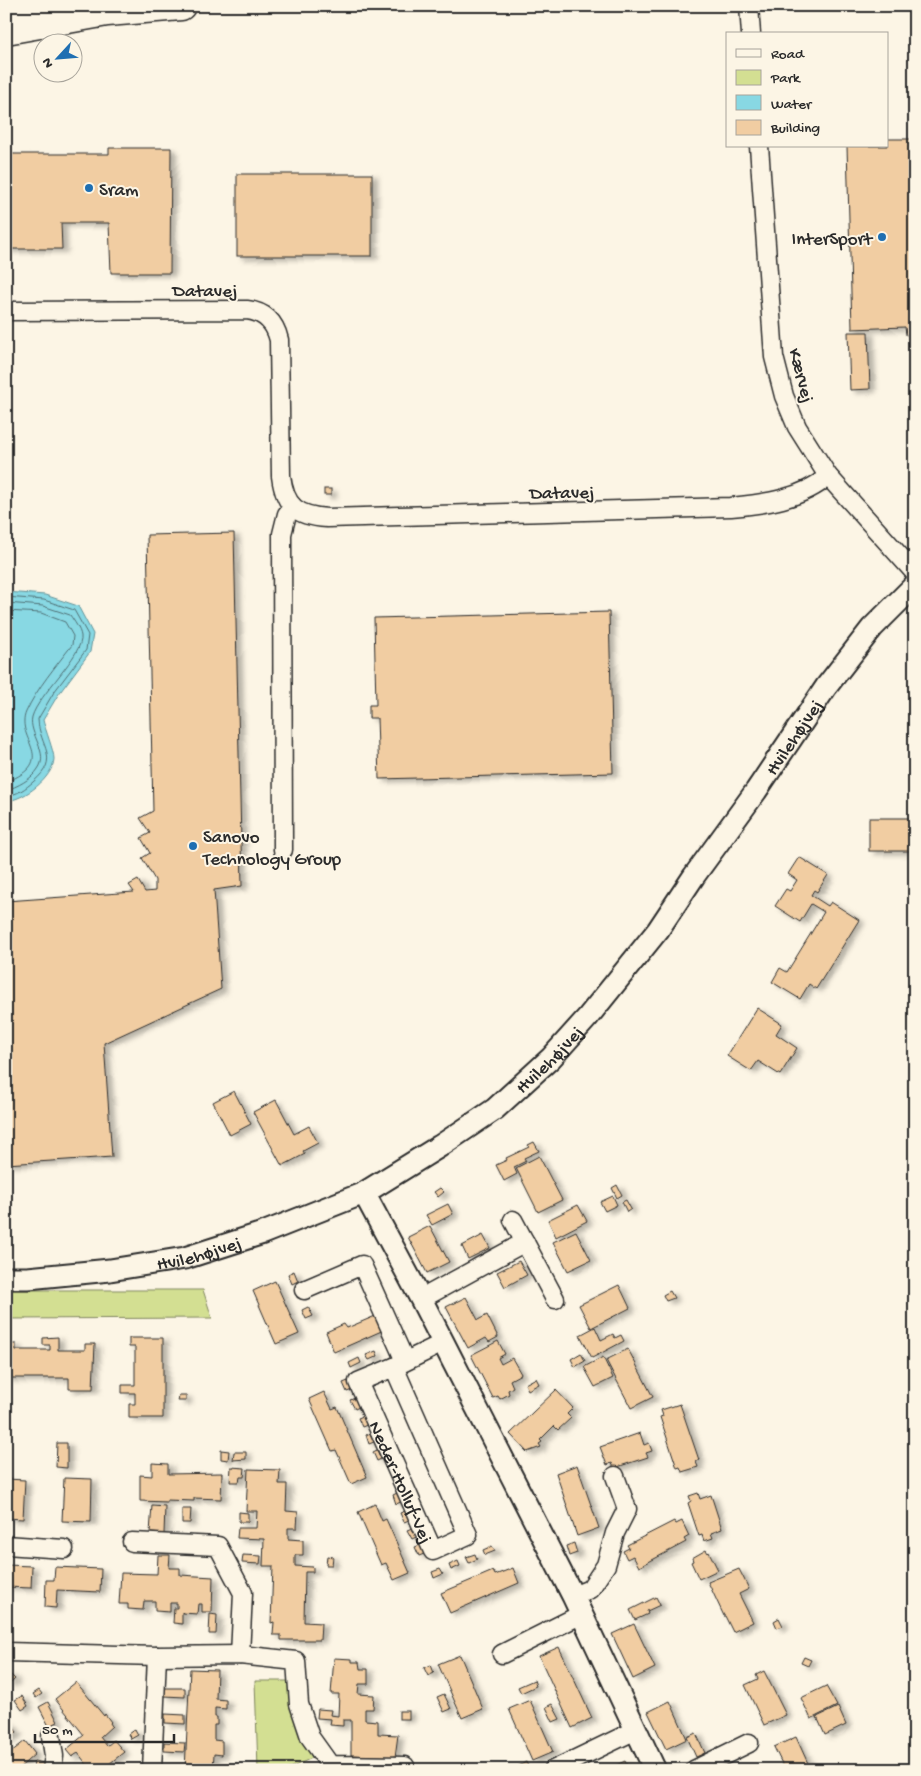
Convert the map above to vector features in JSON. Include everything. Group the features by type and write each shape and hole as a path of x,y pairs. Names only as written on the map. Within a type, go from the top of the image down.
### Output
{"highway":[{"path":"6,30 107,12 181,6"}],"main road":[{"path":"6,14 107,12"}],"street":[{"path":"749,6 751,30"},
{"name":"Kærvej","path":"759,148 774,357 784,396 797,428 828,476 915,573"},
{"name":"Datavej","path":"6,312 247,310 262,314 272,324 279,340 282,489 293,507 311,517 730,508 774,502 821,482 828,476"},
{"path":"283,850 282,534 287,514 293,507"},
{"name":"Hvilehøjvej","path":"6,1278 28,1278 110,1270 185,1258 264,1233 364,1193 440,1146 494,1109 551,1058 658,930 694,876 756,791 826,687 872,628 915,585"},
{"path":"364,1193 421,1299 578,1605 655,1770"},
{"path":"513,1220 555,1299"},
{"path":"421,1299 524,1242"},
{"name":"Neder-Holluf-Vej","path":"304,1290 362,1264 400,1364 468,1535 433,1550 358,1382 400,1364 443,1343"},
{"path":"502,1654 578,1605 606,1565 614,1533 627,1509 616,1476"},
{"path":"132,1542 218,1546 243,1594 240,1655"},
{"path":"6,1545 64,1549"},
{"path":"6,1652 157,1656 240,1655 296,1661 300,1704 310,1737 330,1765 405,1766"},
{"path":"152,1770 157,1656"},
{"path":"553,1770 636,1730"},
{"path":"51,1736 54,1756 52,1770"},
{"path":"694,1770 749,1743"}],"green space":[{"path":"6,1290 203,1290 212,1318 6,1319"},
{"path":"255,1681 290,1681 296,1718 312,1758 286,1770 258,1770"}],"water":[{"path":"6,592 45,595 78,606 93,634 90,652 58,695 43,720 54,755 49,773 29,792 21,797 6,801"}],"building":[{"name":"InterSport","path":"888,139 915,139 915,334 906,335 905,327 852,329 847,148 888,148"},
{"name":"Sram","path":"109,148 171,148 170,273 111,273 109,223 61,223 62,249 6,249 6,154 109,154"},
{"path":"237,174 372,174 372,256 237,256"},
{"path":"848,332 868,332 870,389 850,390"},
{"path":"324,489 331,489 331,495 324,495"},
{"name":"Sanovo Technology Group","path":"234,533 242,886 214,890 221,989 104,1043 112,1157 6,1164 6,901 134,892 129,885 138,880 145,892 155,891 155,880 142,858 150,853 141,838 150,833 140,818 153,811 147,535"},
{"path":"609,612 613,773 379,779 377,718 369,718 369,705 376,705 374,618"},
{"path":"869,818 915,818 915,851 869,851"},
{"path":"799,857 828,875 817,892 814,890 811,895 828,906 831,902 859,920 816,989 809,984 800,999 772,982 780,968 787,972 824,912 811,904 800,922 775,906 786,889 790,891 797,880 788,874"},
{"path":"757,1008 782,1024 776,1034 797,1048 780,1075 758,1061 751,1071 727,1056"},
{"path":"234,1091 251,1124 230,1135 213,1102"},
{"path":"276,1100 294,1134 309,1126 318,1143 303,1151 305,1154 282,1166 253,1112"},
{"path":"534,1142 539,1151 524,1158 526,1161 514,1167 517,1174 504,1181 496,1165 529,1147 528,1145"},
{"path":"539,1156 562,1200 538,1212 516,1168"},
{"path":"617,1185 622,1195 617,1198 612,1188"},
{"path":"440,1188 444,1192 438,1197 434,1192"},
{"path":"613,1196 617,1205 605,1211 600,1202"},
{"path":"626,1200 631,1209 627,1212 622,1202"},
{"path":"448,1204 453,1214 432,1225 426,1215"},
{"path":"578,1205 587,1221 556,1237 548,1220"},
{"path":"430,1226 449,1262 427,1273 408,1237"},
{"path":"576,1231 591,1260 568,1271 553,1242"},
{"path":"483,1235 490,1248 468,1259 462,1246"},
{"path":"519,1261 527,1275 505,1287 497,1272"},
{"path":"294,1271 298,1281 292,1284 288,1274"},
{"path":"275,1281 299,1334 276,1344 253,1291"},
{"path":"619,1285 630,1308 591,1328 579,1305"},
{"path":"670,1291 674,1298 666,1301 663,1295"},
{"path":"466,1297 478,1320 487,1315 498,1337 489,1342 486,1338 468,1348 446,1307"},
{"path":"308,1307 313,1316 306,1319 302,1310"},
{"path":"380,1314 386,1329 334,1352 326,1332 344,1324 347,1328"},
{"path":"595,1327 601,1340 613,1334 615,1338 621,1335 624,1341 592,1358 580,1335"},
{"path":"58,1337 58,1350 85,1350 85,1344 95,1344 93,1389 69,1389 69,1378 6,1378 6,1344 16,1344 16,1350 50,1350 50,1345 43,1345 43,1338"},
{"path":"129,1338 163,1338 163,1418 129,1418 129,1404 135,1404 135,1393 122,1393 122,1385 135,1385 135,1347 129,1347"},
{"path":"498,1341 505,1354 498,1358 501,1364 512,1358 521,1374 510,1380 513,1387 508,1390 509,1394 500,1399 498,1396 493,1398 471,1355"},
{"path":"628,1349 653,1397 631,1408 606,1360"},
{"path":"376,1351 378,1356 369,1360 366,1355"},
{"path":"581,1353 585,1361 575,1367 571,1359"},
{"path":"603,1357 613,1378 595,1387 584,1367"},
{"path":"359,1358 361,1363 351,1368 349,1363"},
{"path":"536,1378 539,1384 528,1390 525,1384"},
{"path":"348,1381 352,1390 347,1392 343,1383"},
{"path":"556,1390 573,1408 567,1414 571,1418 558,1430 554,1426 540,1440 542,1442 539,1444 541,1447 527,1452 510,1434"},
{"path":"324,1392 332,1409 337,1407 367,1477 351,1484 336,1450 332,1451 309,1399"},
{"path":"179,1395 186,1395 186,1401 178,1401"},
{"path":"355,1398 359,1407 355,1409 350,1400"},
{"path":"680,1404 699,1460 696,1462 698,1467 682,1472 680,1467 677,1468 660,1417 663,1416 661,1410"},
{"path":"363,1416 367,1425 362,1427 358,1418"},
{"path":"370,1433 374,1442 369,1444 366,1435"},
{"path":"640,1433 644,1445 649,1443 652,1451 646,1453 648,1457 614,1468 612,1463 607,1465 600,1447"},
{"path":"57,1443 67,1443 67,1468 56,1467"},
{"path":"221,1450 229,1451 228,1460 221,1459"},
{"path":"377,1450 381,1459 377,1461 373,1452"},
{"path":"234,1452 246,1452 246,1459 233,1460"},
{"path":"152,1463 168,1464 168,1474 222,1473 221,1499 194,1498 194,1501 167,1500 167,1502 140,1501 140,1475 152,1476"},
{"path":"577,1465 599,1528 577,1536 556,1473"},
{"path":"231,1467 245,1468 244,1477 240,1477 239,1482 230,1482"},
{"path":"248,1469 280,1470 279,1484 287,1484 286,1511 298,1512 297,1528 288,1528 288,1539 303,1540 303,1555 295,1555 295,1566 313,1567 313,1572 305,1572 304,1622 321,1623 320,1640 281,1640 281,1635 273,1635 274,1622 271,1623 273,1566 263,1566 264,1539 237,1538 238,1528 256,1528 257,1511 246,1511"},
{"path":"64,1478 92,1479 91,1522 62,1521"},
{"path":"6,1479 25,1480 23,1519 6,1518"},
{"path":"397,1493 401,1502 396,1504 393,1495"},
{"path":"698,1493 700,1499 711,1495 722,1529 711,1533 713,1538 704,1541 702,1535 699,1536 688,1503 691,1501 689,1496"},
{"path":"375,1504 382,1521 386,1519 410,1573 394,1580 386,1563 381,1565 358,1512"},
{"path":"152,1505 165,1506 164,1534 150,1533"},
{"path":"182,1509 191,1509 190,1523 182,1523"},
{"path":"405,1511 409,1520 404,1522 400,1513"},
{"path":"239,1512 248,1513 248,1522 239,1522"},
{"path":"674,1521 676,1524 682,1521 689,1536 684,1539 686,1542 639,1567 633,1556 627,1559 623,1551 629,1548 627,1545"},
{"path":"412,1528 416,1537 412,1539 407,1530"},
{"path":"574,1543 577,1553 569,1556 566,1546"},
{"path":"420,1545 424,1554 419,1556 415,1547"},
{"path":"492,1546 495,1551 485,1555 483,1550"},
{"path":"706,1550 709,1552 718,1570 699,1579 691,1562 693,1561 692,1558"},
{"path":"475,1554 477,1559 469,1563 466,1557"},
{"path":"158,1555 170,1555 169,1568 180,1568 180,1575 213,1577 212,1612 202,1612 202,1604 198,1604 197,1614 182,1612 182,1624 173,1623 174,1608 177,1608 177,1603 170,1603 170,1612 155,1611 155,1601 144,1601 143,1610 128,1609 128,1604 119,1604 121,1573 157,1574"},
{"path":"243,1555 261,1556 260,1564 242,1563"},
{"path":"327,1556 333,1557 332,1565 326,1565"},
{"path":"458,1561 460,1566 451,1570 449,1565"},
{"path":"6,1565 32,1566 31,1588 6,1587"},
{"path":"55,1567 101,1569 100,1592 57,1590 56,1608 45,1607 46,1580 54,1580"},
{"path":"513,1568 519,1583 450,1613 441,1593 493,1571 495,1575"},
{"path":"440,1569 443,1574 434,1578 432,1572"},
{"path":"739,1569 749,1589 739,1594 753,1622 733,1632 708,1582"},
{"path":"656,1597 660,1605 647,1611 648,1614 635,1620 630,1610"},
{"path":"210,1614 217,1615 216,1634 209,1634"},
{"path":"779,1618 783,1626 777,1628 774,1621"},
{"path":"634,1624 655,1668 633,1679 612,1634"},
{"path":"559,1647 592,1718 572,1728 539,1656"},
{"path":"460,1655 483,1709 462,1718 438,1664"},
{"path":"804,1657 811,1660 808,1666 801,1663"},
{"path":"334,1658 352,1659 352,1662 359,1662 360,1669 368,1669 368,1684 359,1684 358,1694 374,1695 373,1709 365,1709 365,1720 378,1721 378,1734 398,1735 395,1757 351,1755 351,1720 343,1720 343,1726 330,1725 331,1719 317,1718 318,1709 331,1710 330,1715 338,1716 339,1694 331,1694"},
{"path":"431,1665 434,1673 428,1676 424,1668"},
{"path":"190,1669 217,1670 216,1699 226,1700 226,1709 215,1708 217,1725 214,1725 214,1740 222,1741 222,1755 214,1754 213,1770 185,1770"},
{"path":"764,1671 786,1715 764,1725 745,1685 758,1679 756,1675"},
{"path":"9,1673 15,1679 10,1684 6,1680 6,1675"},
{"path":"534,1680 536,1686 521,1693 518,1687"},
{"path":"76,1682 111,1722 112,1726 100,1737 107,1746 114,1740 124,1752 104,1768 105,1770 91,1770 78,1753 72,1757 66,1750 84,1735 55,1699"},
{"path":"826,1686 837,1706 811,1719 801,1698"},
{"path":"164,1688 185,1688 185,1697 164,1696"},
{"path":"39,1690 42,1694 36,1698 33,1694"},
{"path":"444,1694 451,1709 444,1712 437,1697"},
{"path":"22,1696 28,1706 22,1710 15,1700"},
{"path":"530,1700 553,1752 532,1761 509,1709"},
{"path":"670,1701 687,1739 666,1749 648,1712"},
{"path":"48,1702 58,1722 49,1726 39,1707"},
{"path":"552,1704 560,1719 553,1722 546,1707"},
{"path":"838,1707 846,1725 825,1735 817,1717"},
{"path":"399,1711 409,1711 409,1719 399,1719"},
{"path":"165,1714 185,1715 185,1724 165,1723"},
{"path":"8,1721 17,1732 6,1742 6,1722"},
{"path":"135,1729 138,1735 131,1739 128,1734"},
{"path":"696,1733 705,1753 696,1757 687,1737"},
{"path":"796,1737 811,1770 785,1770 774,1747"},
{"path":"25,1741 35,1754 17,1770 6,1770 6,1756"},
{"path":"164,1742 185,1743 184,1752 164,1751"},
{"path":"34,1761 44,1763 43,1770 33,1770"},
{"path":"625,1761 629,1770 606,1770"},
{"path":"526,1762 530,1770 511,1770"},
{"path":"417,1766 436,1766 437,1770 417,1770"}],"place":[{"name":"Sram","path":"89,188"},
{"name":"InterSport","path":"882,237"},
{"name":"Sanovo Technology Group","path":"193,846"}]}
